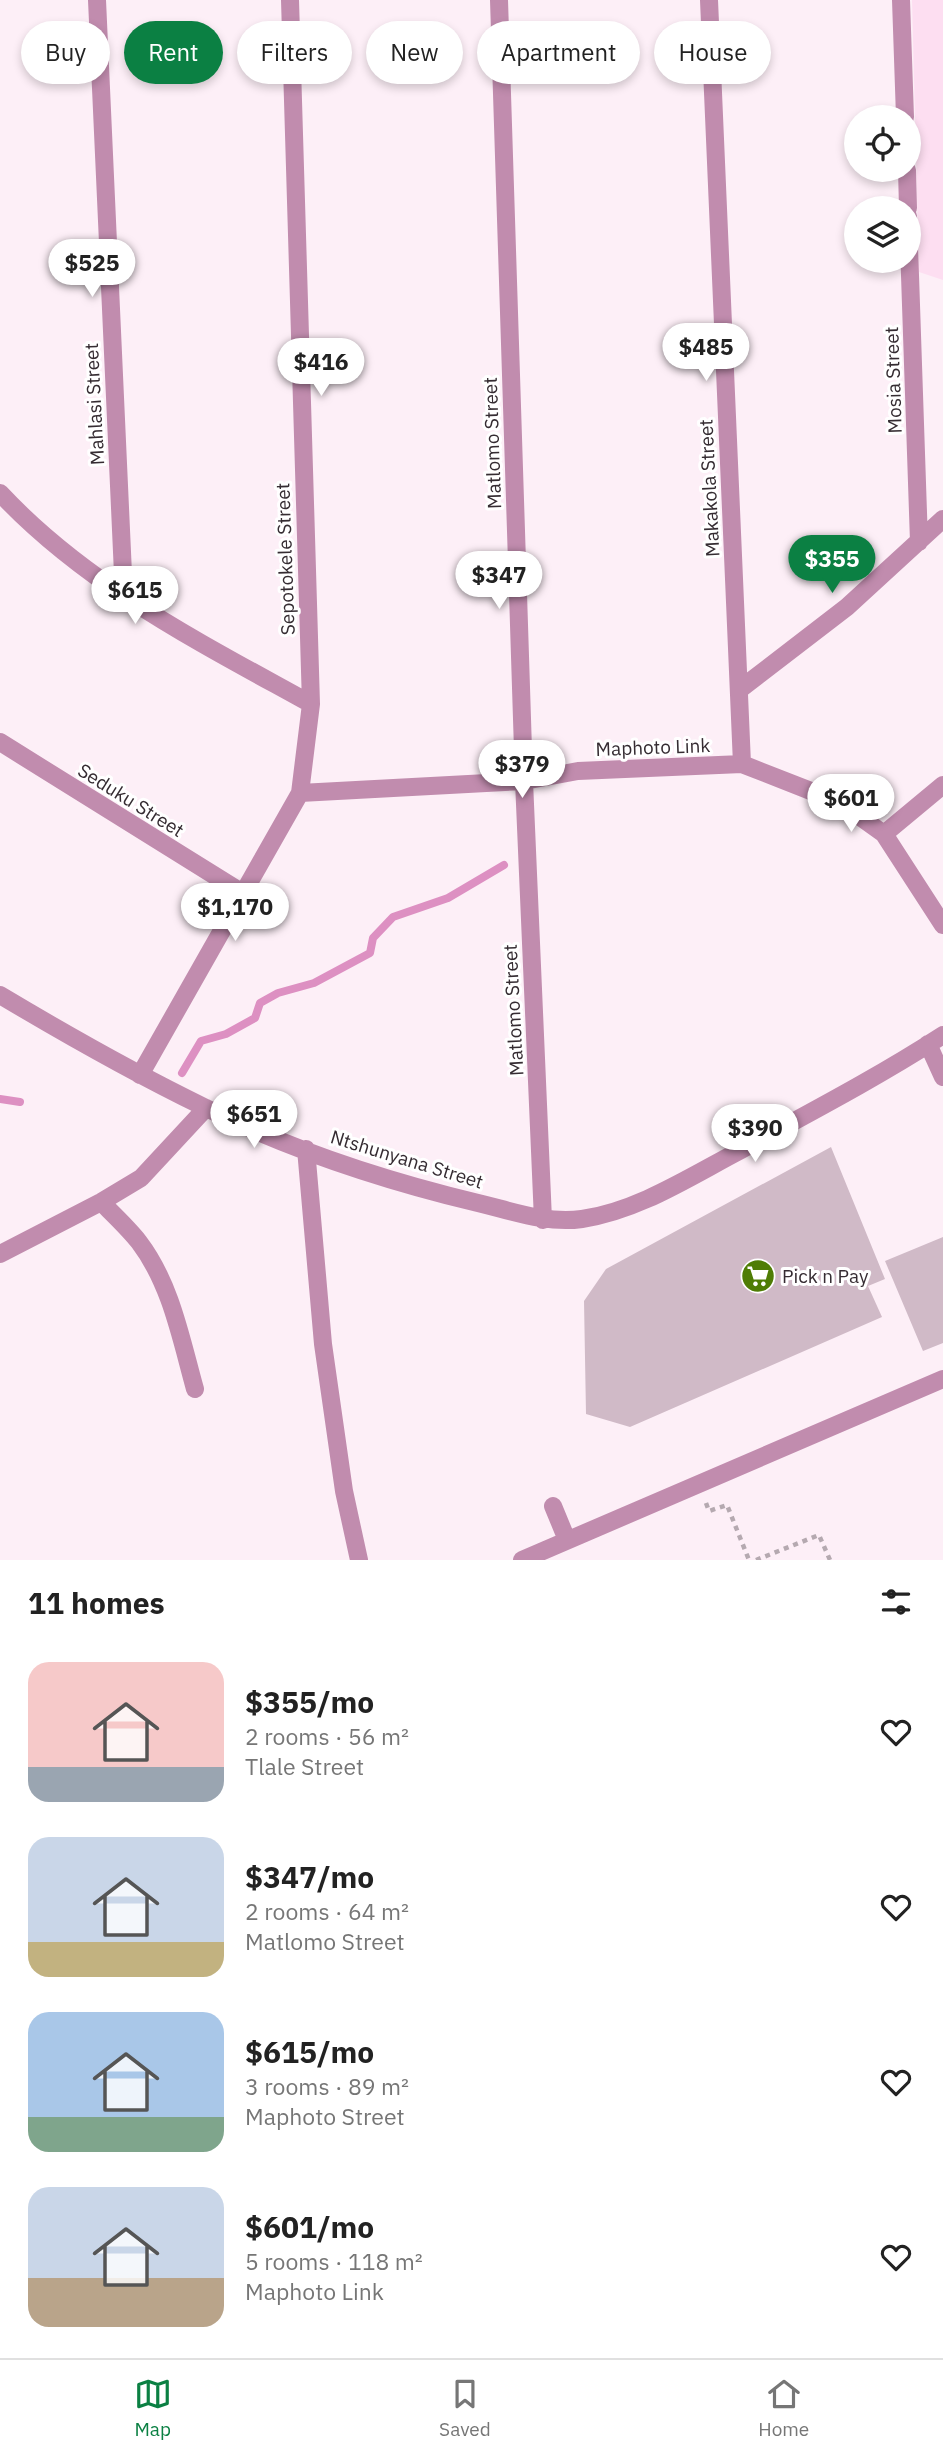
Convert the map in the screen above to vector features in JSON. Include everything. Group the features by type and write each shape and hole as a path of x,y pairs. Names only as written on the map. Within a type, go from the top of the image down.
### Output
{"street":[{"name":"Mahlasi Street","path":"97,0 124,596"},
{"name":"Sepotokele Street","path":"140,1074 241,892 300,793 311,704 290,0"},
{"name":"Matlomo Street","path":"499,0 524,781 543,1220"},
{"name":"Makakola Street","path":"709,0 742,764"},
{"path":"901,0 905,105"},
{"name":"Mosia Street","path":"910,273 919,542"},
{"path":"0,493 52,543 124,596 311,704"},
{"path":"739,690 847,607 943,519"},
{"name":"Seduku Street","path":"0,742 241,892"},
{"name":"Maphoto Link","path":"300,793 524,781 578,771 742,764 821,795 849,809 884,834 943,925"},
{"path":"884,834 943,785"},
{"name":"Ntshunyana Street","path":"0,995 86,1046 206,1108 306,1149 382,1176 543,1220 580,1220 631,1206 875,1077 936,1040"},
{"path":"936,1040 943,1077"},
{"path":"0,1254 102,1202 141,1178 206,1108"},
{"path":"306,1149 323,1344 345,1491 359,1560"},
{"path":"102,1202 139,1242 156,1269 172,1306 195,1390"},
{"path":"522,1560 943,1379"},
{"path":"553,1506 567,1540"}],"path":[{"path":"727,1505 750,1560"},
{"path":"756,1560 819,1535 830,1560"}],"shaded area":[{"path":"912,0 943,0 943,280 921,273 921,196 917,196 917,182 921,182 921,105 915,105"}],"building":[{"path":"831,1147 885,1279 868,1286 882,1317 630,1427 586,1414 584,1301 606,1269"},
{"path":"943,1237 943,1343 923,1351 885,1261"}],"waterway":[{"path":"182,1073 201,1041 226,1034 255,1018 260,1003 278,993 314,983 370,953 373,938 393,917 448,898 504,865"},
{"path":"0,1099 20,1102"}],"place":[{"name":"Pick n Pay","path":"758,1276"}]}
